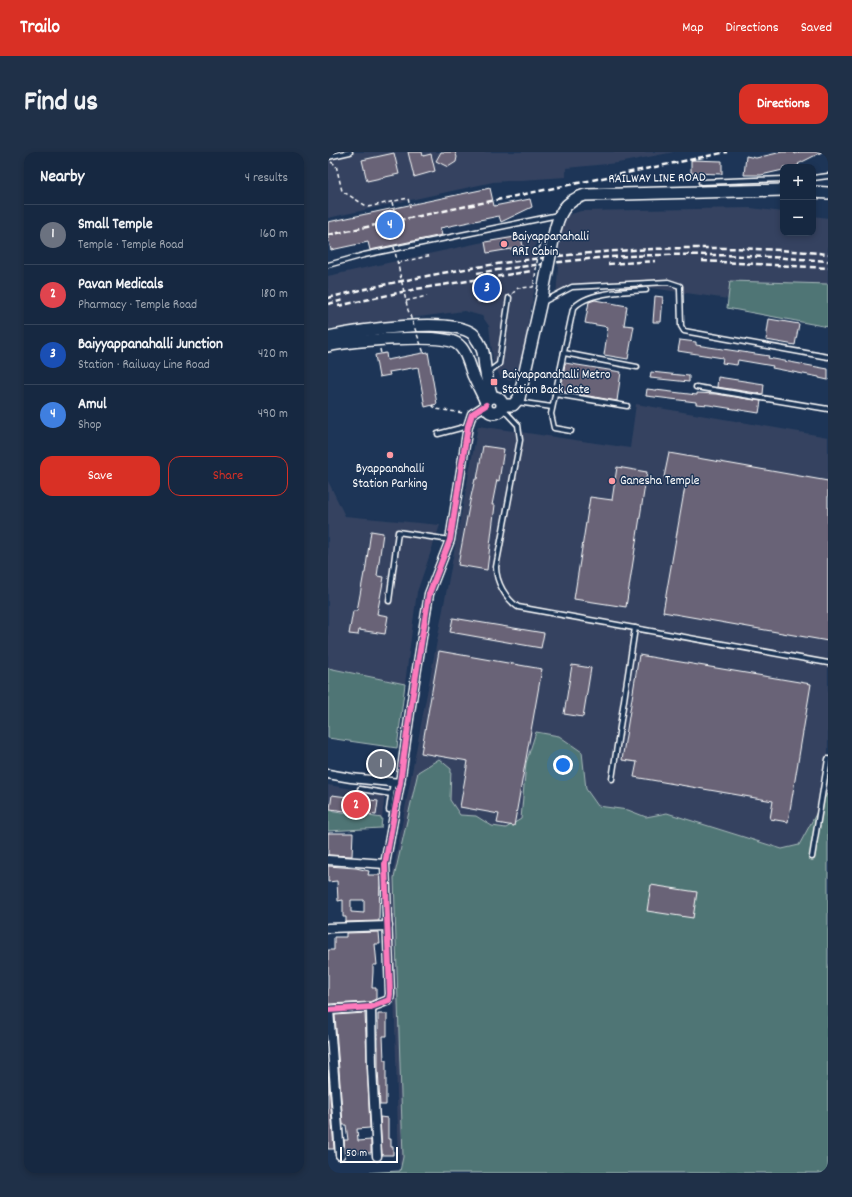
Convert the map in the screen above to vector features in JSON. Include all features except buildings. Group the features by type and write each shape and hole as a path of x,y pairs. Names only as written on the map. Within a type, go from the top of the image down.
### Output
{"main road":[{"path":"816,187 828,187"},
{"name":"RAILWAY LINE ROAD","path":"542,297 554,235 560,214 567,204 573,200 585,195 780,190"},
{"path":"816,192 828,193"},
{"path":"488,402 499,398 502,407 513,405 517,402 542,297"},
{"path":"328,337 393,327 434,326 462,329 473,334 481,346 484,355 488,402"},
{"path":"328,346 384,339 443,339 456,343 468,360 488,402"}],"street":[{"path":"340,1155 329,1010 371,1007 389,1000 385,864 397,783 429,594 450,540 468,426 472,414 488,402"},
{"path":"328,774 397,783"},
{"path":"328,860 385,864"},
{"path":"328,928 388,926"},
{"path":"371,1007 372,1068 377,1156"}],"lane":[{"path":"328,158 350,152"},
{"path":"816,178 828,176"},
{"path":"701,182 780,179"},
{"path":"328,265 560,214"},
{"path":"542,297 572,287 668,282 680,286 681,326 684,330 828,357"},
{"path":"571,430 554,428 551,414 573,309 576,304 592,297 618,292 646,290"},
{"path":"485,371 491,370 499,364 509,298"},
{"path":"564,353 637,367"},
{"path":"696,387 828,409"},
{"path":"555,394 627,406"},
{"path":"517,402 552,407"},
{"path":"502,407 518,425 520,440 496,567 498,582 512,603 518,607 828,663"},
{"path":"438,434 468,426"},
{"path":"389,601 398,532 450,540"},
{"path":"612,779 635,628"},
{"path":"812,857 828,759"},
{"path":"389,810 391,794 397,783"},
{"path":"360,789 391,794"}],"path":[{"path":"328,158 336,165 342,191 368,207 408,198 410,208"},
{"path":"392,202 394,211"},
{"path":"394,247 406,301 424,353"},
{"path":"509,298 518,288 533,287 539,248"},
{"path":"398,263 432,255"},
{"path":"406,301 427,296"},
{"path":"432,406 436,409 472,414"}],"shaded area":[{"path":"328,152 674,152 618,163 566,168 566,177 493,182 328,218"},
{"path":"751,208 780,212 780,236 816,236 816,216 828,218 828,327 727,308 728,299 651,288 569,290 556,301 560,231 568,215 581,211"},
{"path":"536,234 535,286 520,371 510,380 501,379 493,361 489,326 482,316 464,311 328,329 328,276 506,237"},
{"path":"636,404 828,437 828,1172 641,1149 399,1165 391,882 478,426 630,448"},
{"path":"328,481 345,516 440,525 417,592 405,684 328,668"},
{"path":"328,785 385,794 382,818 328,810"}],"green space":[{"path":"730,281 828,284 828,327 727,308"},
{"path":"328,668 405,684 397,748 328,738"},
{"path":"536,732 559,736 582,752 586,789 598,806 628,810 646,817 667,813 782,849 799,845 828,792 828,1173 361,1173 400,1171 403,1157 394,878 418,772 439,759 451,769 450,800 460,815 476,816 492,826 506,828 521,819 526,763"},
{"path":"328,810 382,818 381,828 328,831"}],"railway":[{"path":"328,235 727,152"},
{"path":"328,298 451,271 576,254 702,248 765,249 828,254"},
{"path":"477,273 598,258 655,255 771,257 828,261"},
{"path":"608,264 656,261"},
{"path":"702,261 828,268"},
{"path":"338,306 416,289 532,271"},
{"path":"328,304 344,300"}],"cycle path":[{"path":"328,1010 371,1007 389,1000 385,864 400,783 429,594 450,540 468,426 472,414 486,405"}],"place":[{"name":"Amul","path":"390,225"},
{"name":"Baiyappanahalli RRI Cabin","path":"504,244"},
{"name":"Baiyyappanahalli Junction","path":"487,288"},
{"name":"Baiyappanahalli Metro Station Back Gate","path":"494,382"},
{"name":"Byappanahalli Station Parking","path":"390,455"},
{"name":"Ganesha Temple","path":"612,481"},
{"name":"Small Temple","path":"381,764"},
{"name":"Pavan Medicals","path":"356,805"}]}
